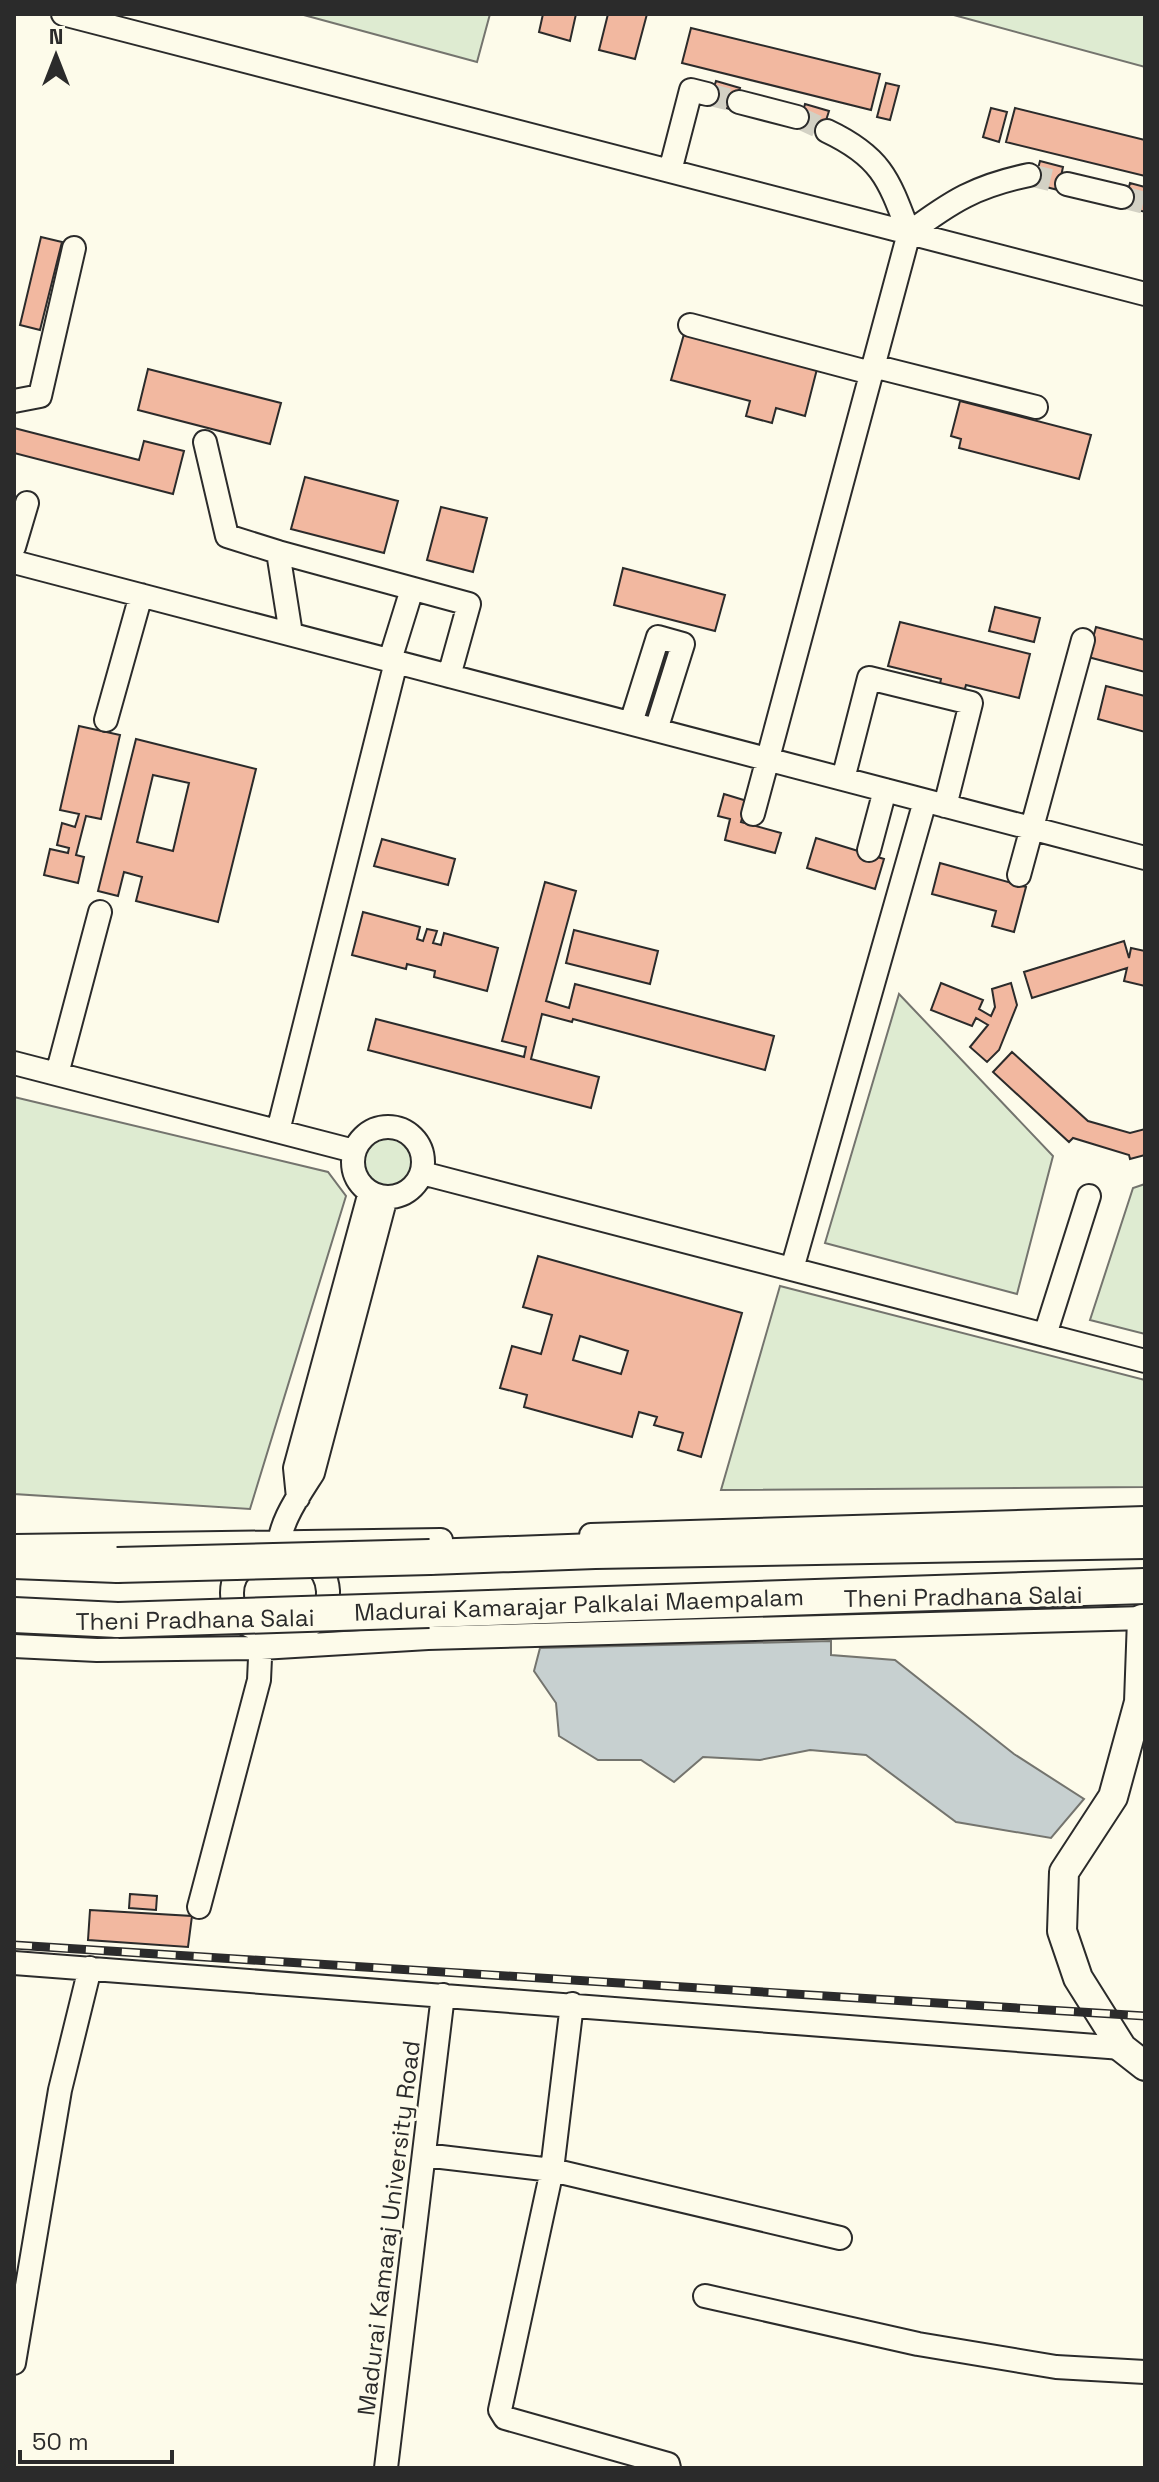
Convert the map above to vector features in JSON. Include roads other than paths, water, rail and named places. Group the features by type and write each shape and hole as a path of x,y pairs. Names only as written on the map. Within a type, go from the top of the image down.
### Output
{"highway":[{"name":"Madurai Kamarajar Palkalai Maempalam","path":"14,1561 117,1565 595,1551 1145,1541"},
{"name":"Madurai Kamarajar Palkalai Maempalam","path":"14,1615 118,1620 429,1610 1144,1608"}],"main road":[{"path":"1144,1608 1139,1702 1113,1797 1064,1872 1062,1931 1078,1978 1122,2048 1145,2066"}],"street":[{"path":"63,14 1145,294"},
{"path":"670,171 691,90 707,94"},
{"path":"739,102 797,117"},
{"path":"753,814 909,233 895,193 883,173 858,148 827,131"},
{"path":"909,233 949,203 974,190 1029,175"},
{"path":"1067,184 1122,197"},
{"path":"14,401 40,396 74,248"},
{"path":"690,325 1036,407"},
{"path":"205,442 227,536 469,604 449,676"},
{"path":"14,547 27,503"},
{"path":"278,552 291,634"},
{"path":"14,562 1145,858"},
{"path":"278,1131 412,589"},
{"path":"106,720 141,595"},
{"path":"631,723 658,637 683,644 656,730"},
{"path":"1019,875 1083,640"},
{"path":"792,1269 935,803 971,703 869,678 843,779"},
{"path":"869,850 885,790"},
{"path":"57,1074 100,912"},
{"path":"14,1063 354,1151"},
{"path":"395,1127 410,1134 420,1146 424,1162 422,1173 409,1191 378,1195 354,1174 354,1151 358,1142 370,1131 395,1127"},
{"path":"422,1173 1145,1361"},
{"path":"279,1549 298,1498 313,1473 378,1195"},
{"path":"1045,1335 1089,1196"},
{"path":"199,1907 259,1680 258,1635 237,1616 232,1601 232,1586 238,1570 279,1549 333,1541 1145,1518"},
{"path":"304,1558 333,1541"},
{"path":"218,1542 253,1560"},
{"path":"14,1546 218,1542 279,1549 321,1568 327,1583 328,1599 324,1614 307,1627 258,1635"},
{"name":"Theni Pradhana Salai","path":"14,1646 97,1650 223,1648 258,1635 340,1644 1144,1608"},
{"path":"307,1627 340,1644"},
{"path":"14,1963 1122,2048"},
{"path":"14,2363 60,2090 90,1968"},
{"name":"Madurai Kamaraj University Road","path":"386,2468 443,1995"},
{"path":"572,2004 552,2170 500,2410 505,2418 668,2464 669,2468"},
{"path":"424,2155 552,2170 840,2238"},
{"path":"705,2296 918,2344 1056,2367 1145,2372"}],"tunnel":[{"path":"707,94 739,102"},
{"path":"797,117 827,131"},
{"path":"1029,175 1067,184"},
{"path":"1122,197 1145,203"}],"railway":[{"path":"14,1945 1145,2016"}]}
